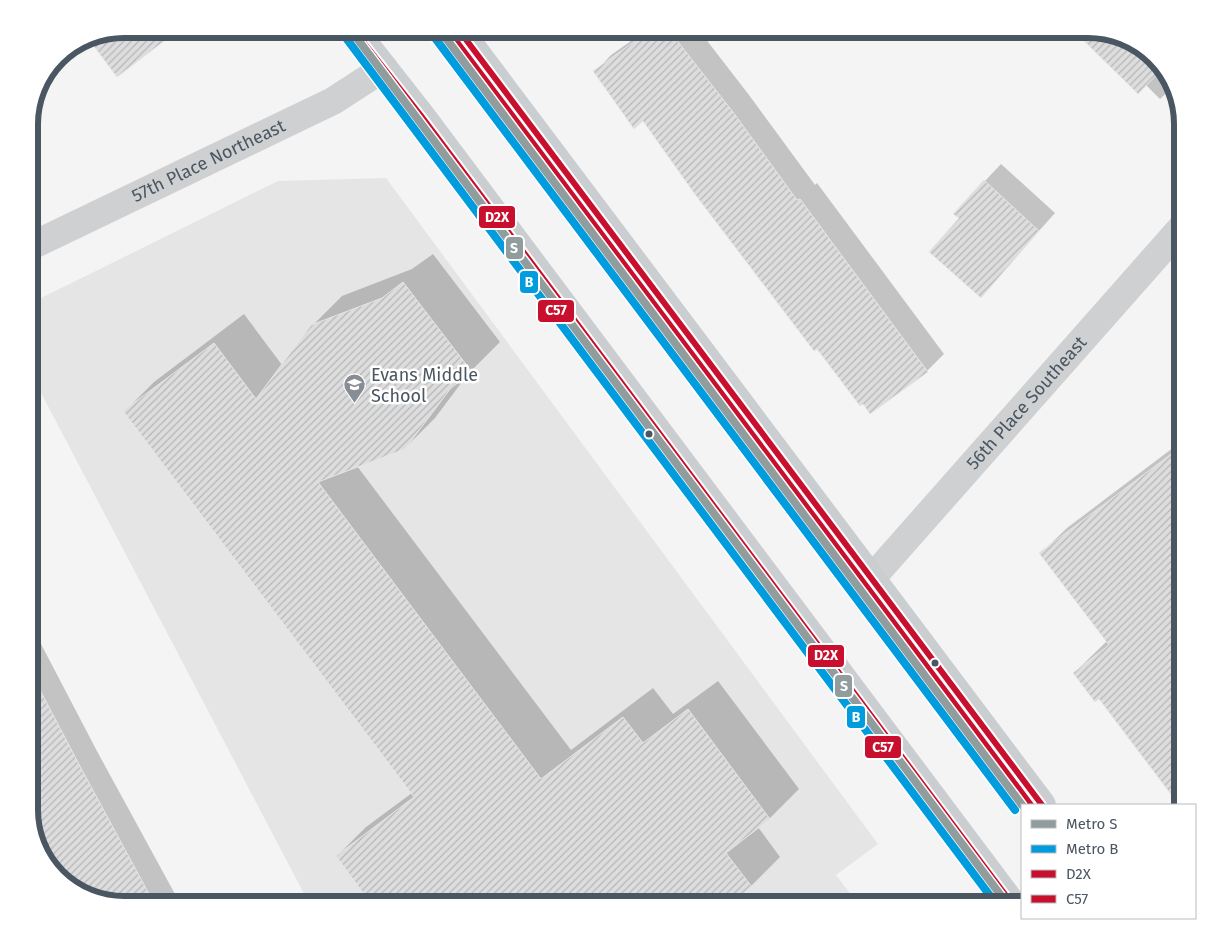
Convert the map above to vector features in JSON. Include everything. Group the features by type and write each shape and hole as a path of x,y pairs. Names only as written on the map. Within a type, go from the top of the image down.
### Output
{"main road":[{"path":"361,38 1006,896"},
{"path":"469,38 871,579 1041,804"}],"street":[{"name":"57th Place Northeast","path":"38,243 333,100 384,68"},
{"name":"56th Place Southeast","path":"871,579 1174,236"}],"shaded area":[{"path":"386,178 878,844 836,875 852,896 305,896 38,387 38,300 278,181"}],"building":[{"path":"168,38 117,77 92,44 107,39"},
{"path":"639,38 675,38 733,112 797,200 800,199 928,372 870,414 863,404 860,406 817,349 814,351 694,193 643,121 634,129 593,71"},
{"path":"1081,38 1099,38 1115,42 1126,46 1140,55 1158,74 1138,94"},
{"path":"984,180 1039,231 981,298 929,252 959,218 953,214"},
{"path":"403,282 472,372 451,388 405,449 318,482 541,779 623,717 643,743 688,709 770,819 726,853 752,887 740,896 365,896 336,856 414,797 123,411 214,343 256,399 311,325 382,298"},
{"path":"1174,452 1174,798 1099,699 1095,702 1073,673 1109,645 1039,553"},
{"path":"38,686 150,896 107,895 96,892 71,879 49,854 42,838 38,816"}],"metro line":[{"name":"B","path":"346,38 990,896"},
{"name":"S","path":"357,38 1001,896"},
{"name":"B","path":"435,38 1015,810"},
{"name":"S","path":"446,38 1021,804"}],"transit line":[{"name":"C57","path":"349,38 415,122 995,896"},
{"name":"D2X","path":"360,38 422,117 1006,896"},
{"name":"C57","path":"454,38 1030,804"},
{"name":"D2X","path":"465,38 1041,804"}],"place":[{"name":"Evans Middle School","path":"355,404"}]}
